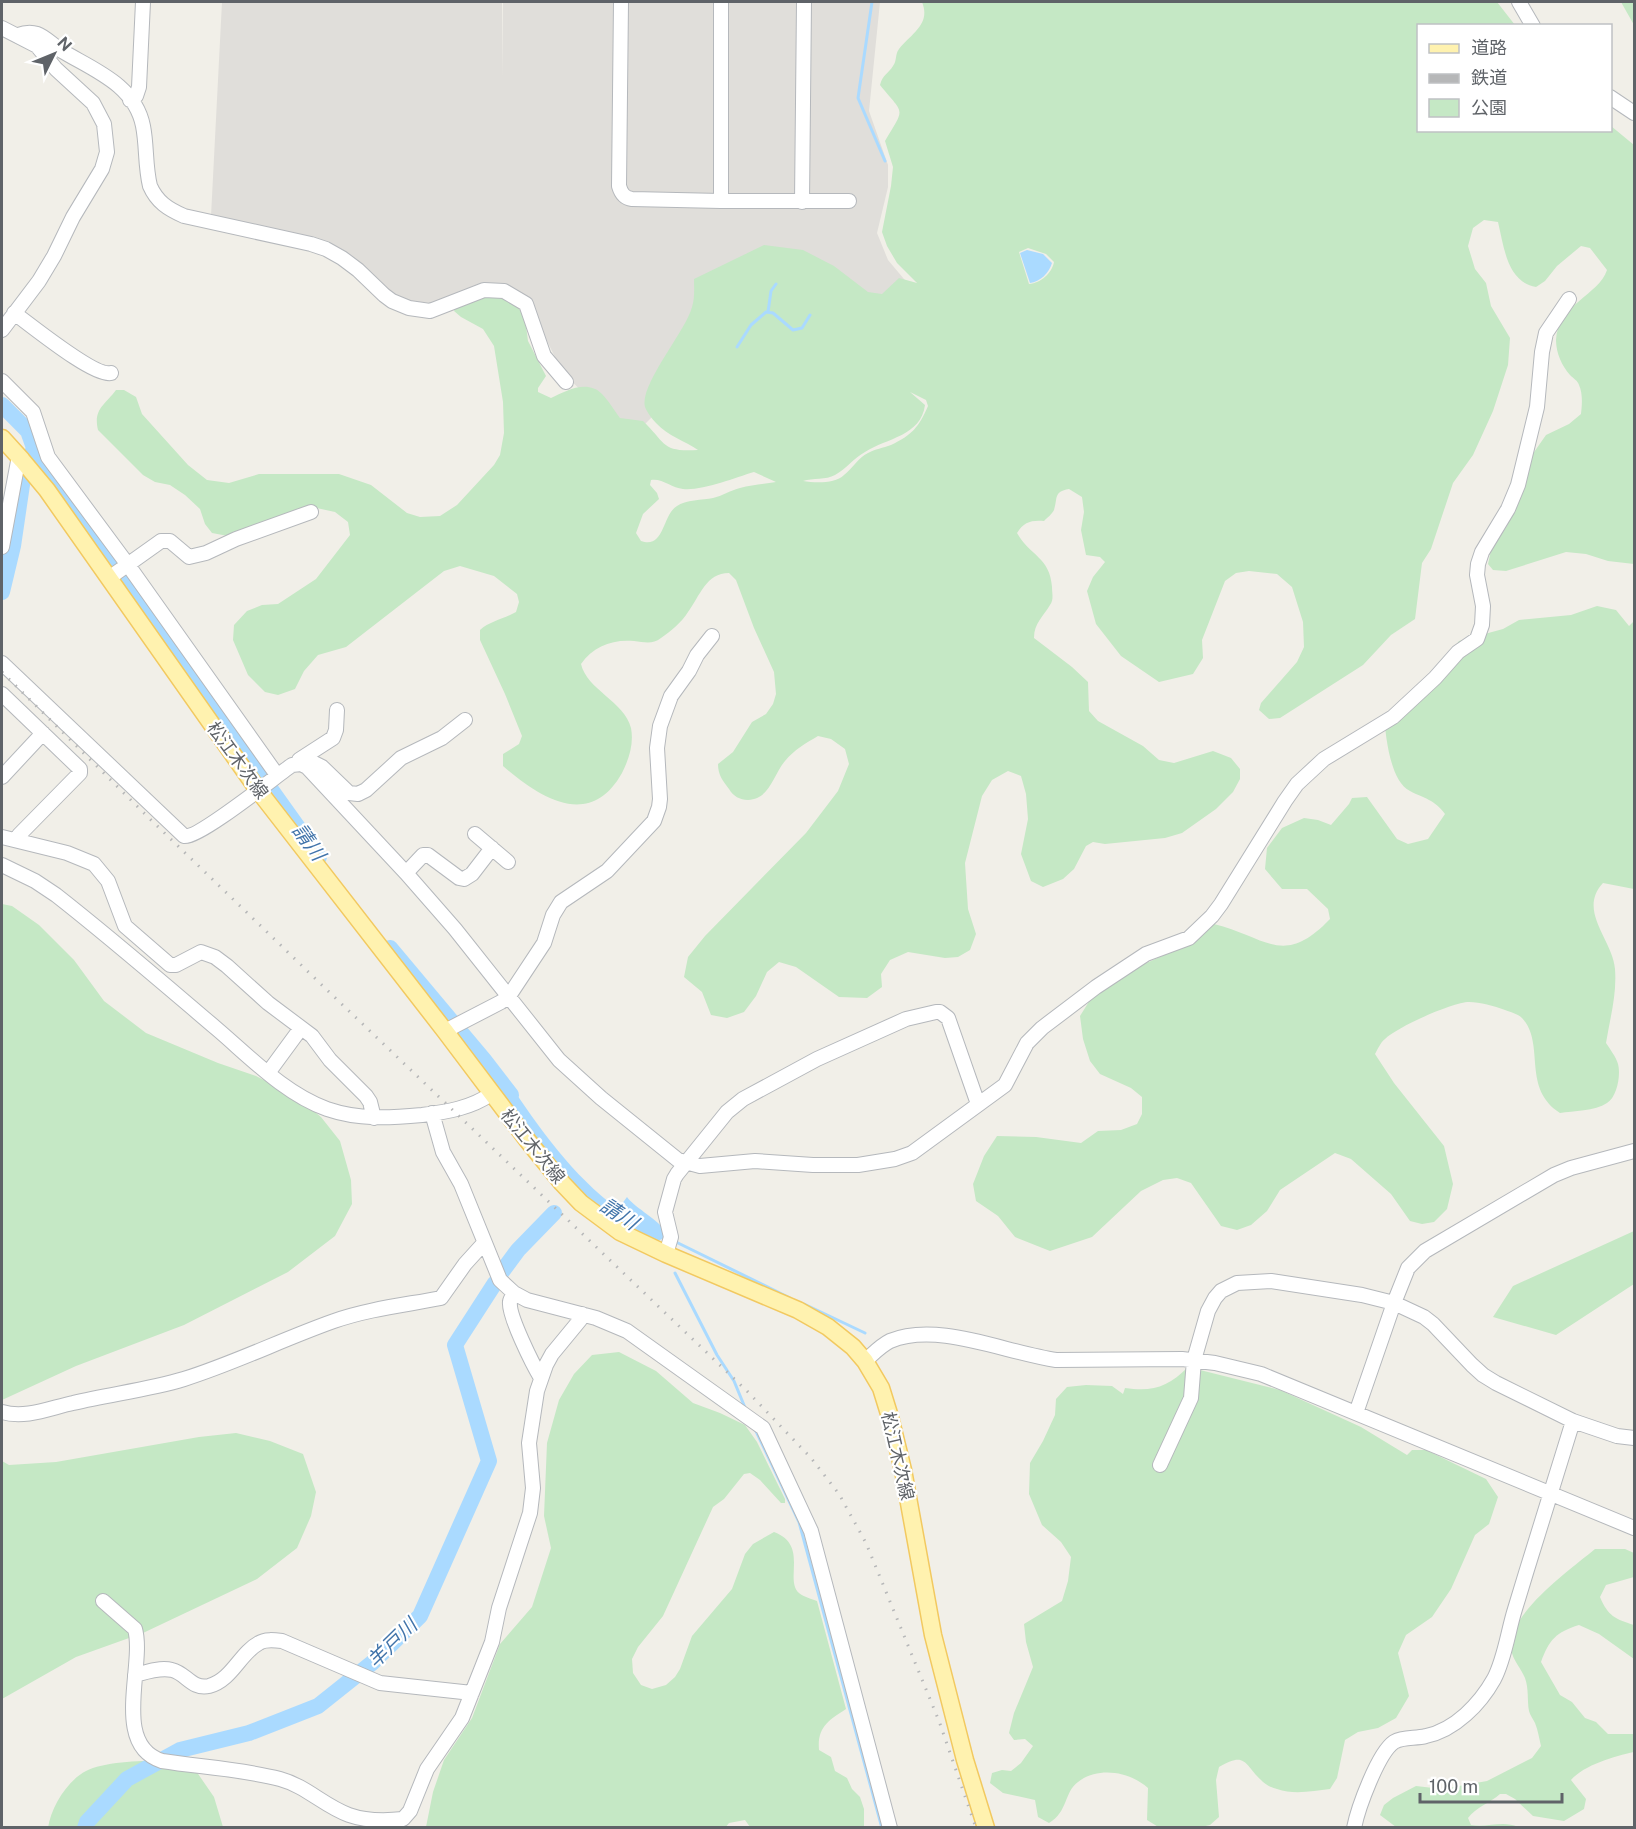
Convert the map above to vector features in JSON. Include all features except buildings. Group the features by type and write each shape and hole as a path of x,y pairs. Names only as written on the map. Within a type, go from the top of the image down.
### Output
{"main road":[{"name":"松江木次線","path":"2,438 24,462 112,576 258,790 454,1026 491,1094 547,1166 581,1203 620,1232 798,1310 828,1327 865,1361 880,1388 890,1417 903,1470 933,1635 965,1760 987,1827"}],"street":[{"path":"130,100 137,94 140,87 143,2"},
{"path":"621,2 619,186 626,197 721,201 849,201"},
{"path":"721,2 721,201"},
{"path":"802,202 804,2"},
{"path":"1519,2 1532,24"},
{"path":"2,27 43,52 56,69 93,103 104,124 107,152 102,169 73,217 54,256 2,327"},
{"path":"18,35 30,31 40,35 68,54 108,76 121,88 143,124 150,186 154,195 168,209 184,216 326,249 358,270 392,301 409,308 430,310 484,290 504,291 526,304 544,356 566,382"},
{"path":"1612,99 1635,113"},
{"path":"297,761 312,771 406,873 573,1074 678,1160 700,1166 755,1161 858,1165 895,1159 912,1153 1005,1085 1027,1043 1096,987 1146,954 1189,938 1221,904 1297,784 1324,759 1393,717 1435,678 1458,652 1477,639 1482,625 1483,606 1477,575 1478,564 1482,552 1508,509 1518,485 1537,407 1546,333 1569,299"},
{"path":"14,313 84,364 102,374 111,373"},
{"path":"2,381 33,412 48,457 277,775"},
{"path":"2,547 24,462"},
{"path":"112,576 161,542 170,541 189,556 196,556 311,512"},
{"path":"454,1026 509,996 544,943 553,915 561,902 607,871 654,821 660,799 657,739 660,726 671,696 712,636"},
{"path":"2,663 184,837 188,838 333,738 336,730 337,710"},
{"path":"2,694 80,769 80,773 19,835 18,839"},
{"path":"297,761 322,767 349,793 358,794 366,790 401,758 441,738 465,720"},
{"path":"2,777 43,733"},
{"path":"475,834 508,862"},
{"path":"2,837 18,839 67,853 94,864 108,881 125,926 170,965 176,965 197,953 208,954 227,966 312,1036 330,1060 366,1096 372,1107 374,1118"},
{"path":"406,873 423,855 428,855 456,876 464,879 472,874 492,848"},
{"path":"2,865 35,880 70,906 268,1073 296,1093 325,1108 346,1115 374,1118 432,1113 469,1106 491,1094"},
{"path":"666,1254 671,1237 665,1212 674,1179 727,1112 743,1099 817,1059 920,1014 940,1012 948,1018 978,1104"},
{"path":"268,1073 301,1028"},
{"path":"432,1113 443,1152 461,1184 500,1280 514,1293 538,1304 611,1323 644,1342 763,1428 811,1531 890,1827"},
{"path":"1356,1413 1405,1274 1425,1251 1554,1175 1571,1168 1635,1151"},
{"path":"2,1412 8,1414 36,1413 74,1403 151,1389 187,1378 335,1321 441,1298 465,1264 484,1243"},
{"path":"1160,1465 1191,1398 1194,1360 1208,1311 1215,1298 1221,1291 1237,1284 1271,1281 1375,1297 1394,1303 1433,1324 1483,1375 1573,1420 1617,1436 1635,1438"},
{"path":"514,1293 510,1300 510,1308 528,1355 541,1378"},
{"path":"103,1601 135,1629 138,1652 133,1711 136,1731 141,1744 151,1758 281,1780 314,1794 348,1815 381,1821 403,1819 410,1811 426,1769 462,1718 492,1642 500,1608 530,1513 533,1488 529,1443 531,1421 541,1378 552,1354 580,1320 582,1314"},
{"path":"865,1361 879,1347 889,1342 925,1334 955,1337 1038,1358 1056,1360 1194,1360 1238,1367 1635,1528"},
{"path":"1354,1827 1357,1812 1371,1777 1393,1743 1399,1739 1423,1737 1439,1732 1455,1723 1477,1702 1494,1678 1573,1420"},
{"path":"135,1675 156,1670 173,1670 192,1683 210,1686 222,1680 258,1643 268,1640 282,1641 380,1683 472,1693"}],"shaded area":[{"path":"222,2 502,2 502,77 503,2 880,2 869,111 888,165 888,187 877,233 888,260 909,285 681,417 652,417 643,426 625,421 595,404 563,373 544,335 535,309 518,291 501,286 435,303 410,302 384,289 354,261 211,216"}],"green space":[{"path":"922,2 1497,2 1514,24 1417,24 1417,132 1612,132 1612,127 1634,145 1634,564 1566,552 1506,571 1493,570 1488,564 1491,550 1507,526 1532,455 1546,435 1569,424 1581,414 1582,400 1578,382 1562,363 1557,350 1558,328 1571,309 1603,279 1607,270 1590,248 1581,246 1557,266 1545,281 1536,287 1526,284 1513,271 1508,262 1498,222 1484,220 1473,228 1468,246 1475,269 1486,283 1491,306 1510,338 1508,365 1493,411 1473,455 1453,483 1431,549 1422,563 1415,619 1391,635 1363,665 1280,718 1269,719 1259,710 1261,703 1297,662 1304,647 1303,622 1292,587 1277,574 1249,571 1236,573 1225,581 1202,640 1203,658 1193,674 1159,682 1121,656 1096,624 1087,591 1093,577 1105,562 1100,557 1086,555 1081,530 1084,512 1082,497 1069,489 1060,492 1054,510 1044,521 1028,522 1017,533 1048,569 1052,587 1052,601 1037,624 1034,638 1088,682 1089,711 1098,721 1143,746 1159,760 1174,763 1213,751 1231,758 1240,769 1240,779 1233,792 1216,809 1182,833 1165,838 1105,844 1093,842 1086,846 1074,869 1063,879 1043,887 1031,881 1021,854 1028,819 1026,794 1021,776 1008,771 992,780 982,796 965,863 968,909 976,934 970,950 958,957 945,958 908,952 890,960 881,974 882,987 867,998 839,997 796,967 779,962 767,972 756,996 744,1012 727,1018 711,1015 702,992 684,977 688,957 705,936 806,833 838,791 849,764 845,749 831,739 818,736 789,757 766,791 755,799 745,800 737,797 723,780 718,764 733,752 752,722 766,714 776,694 774,672 736,580 729,573 721,574 709,581 683,619 658,640 654,642 619,641 604,645 591,653 581,664 590,681 621,710 627,719 632,734 631,746 622,773 609,790 595,800 580,804 564,803 533,789 503,766 503,754 519,744 522,736 480,640 480,630 516,612 519,602 517,594 494,576 460,566 444,571 346,647 318,655 304,671 295,689 278,695 265,692 248,675 233,640 234,625 247,611 262,605 278,604 316,579 350,535 348,522 335,512 312,507 228,536 212,533 205,524 200,509 185,495 170,485 155,482 143,475 98,430 97,417 101,408 116,390 124,390 136,397 142,414 188,465 207,480 229,483 259,474 339,474 371,485 407,513 420,517 440,516 457,505 494,465 500,455 504,433 503,402 494,346 483,329 454,311 462,302 500,294 518,307 525,318 528,341 546,376 538,392 551,398 576,388 590,387 604,396 620,418 643,421 661,441 671,448 698,450 661,428 645,407 649,385 692,307 694,279 764,245 803,250 834,266 868,292 882,294 899,278 917,283 897,263 882,232 893,167 885,141 899,116 899,111 894,101 880,85 894,64 899,49 919,28 924,16","holes":["1028,248 1046,254 1054,262 1051,270 1038,282 1029,284 1019,252","910,392 926,400 928,406 918,425 910,434 891,445 864,455 840,478 819,482 803,481 835,475 865,452 910,430 922,415 925,405","754,472 776,482 740,488 713,498 680,504 672,510 655,540 641,541 636,533 643,514 659,499 650,485 651,480 691,489"]},
{"path":"1621,2 1634,2 1634,25"},
{"path":"1597,606 1616,610 1629,626 1634,621 1634,889 1603,883 1596,894 1594,904 1598,926 1609,947 1615,969 1614,997 1606,1043 1617,1061 1619,1074 1616,1091 1607,1103 1596,1108 1560,1113 1548,1103 1541,1091 1537,1079 1533,1040 1522,1018 1514,1013 1487,1005 1473,1002 1461,1003 1401,1028 1380,1044 1375,1054 1394,1083 1444,1146 1453,1184 1447,1209 1434,1222 1422,1224 1410,1221 1391,1194 1351,1159 1335,1153 1280,1190 1267,1211 1251,1225 1237,1230 1221,1226 1191,1183 1177,1178 1163,1180 1141,1191 1092,1237 1050,1251 1015,1237 998,1216 976,1201 973,1184 984,1156 997,1136 1036,1137 1081,1143 1098,1131 1121,1130 1137,1124 1142,1114 1142,1097 1131,1088 1100,1074 1090,1061 1083,1039 1080,1016 1090,1000 1124,973 1180,948 1214,924 1274,945 1287,946 1314,934 1330,919 1328,909 1307,889 1282,889 1265,869 1267,848 1282,828 1304,818 1331,825 1352,798 1367,797 1397,839 1408,844 1428,839 1445,814 1433,802 1403,786 1390,758 1384,717 1438,668 1459,641 1503,629 1519,620 1571,615"},
{"path":"2,904 12,906 39,925 74,960 104,1001 146,1033 256,1076 295,1096 321,1117 340,1141 351,1180 352,1204 335,1236 288,1272 184,1325 76,1366 2,1400"},
{"path":"1634,1231 1634,1284 1556,1335 1493,1317 1513,1286"},
{"path":"619,1352 656,1371 693,1403 745,1425 757,1442 785,1499 785,1503 781,1503 760,1480 750,1473 744,1474 724,1499 713,1507 663,1616 638,1647 632,1659 633,1673 641,1685 652,1689 666,1685 680,1669 692,1636 732,1589 745,1554 753,1544 774,1532 785,1538 791,1545 793,1554 795,1587 799,1593 817,1601 846,1709 825,1725 820,1735 819,1750 831,1757 835,1771 847,1778 852,1789 860,1797 864,1809 864,1827 750,1827 745,1820 729,1823 725,1828 426,1827 433,1792 444,1760 472,1718 500,1644 532,1607 551,1548 544,1516 547,1443 559,1400 574,1374 592,1355"},
{"path":"1188,1367 1280,1390 1361,1427 1407,1455 1412,1450 1426,1450 1486,1479 1498,1497 1489,1524 1475,1535 1451,1589 1432,1617 1406,1635 1398,1653 1409,1696 1396,1718 1378,1728 1358,1732 1345,1740 1337,1778 1330,1789 1283,1791 1268,1786 1244,1762 1235,1760 1219,1767 1216,1780 1219,1817 1210,1825 1201,1827 1160,1828 1147,1820 1148,1788 1141,1782 1114,1773 1095,1774 1086,1777 1074,1786 1060,1813 1049,1823 1038,1817 1035,1800 1003,1793 990,1783 992,1773 1002,1770 1011,1771 1021,1763 1033,1746 1025,1739 1014,1740 1009,1733 1014,1713 1033,1667 1024,1624 1062,1601 1068,1581 1071,1557 1061,1542 1042,1525 1029,1494 1030,1463 1055,1415 1056,1399 1067,1387 1112,1386 1123,1394 1125,1388 1144,1389 1160,1386 1174,1379"},
{"path":"236,1433 270,1441 303,1454 316,1492 311,1516 297,1548 257,1579 143,1633 76,1657 2,1699 2,1461 9,1465 56,1462 199,1437"},
{"path":"1595,1549 1625,1549 1634,1553 1634,1577 1606,1585 1600,1597 1606,1609 1613,1616 1634,1625 1634,1659 1599,1634 1579,1625 1554,1638 1541,1662 1560,1695 1572,1702 1585,1718 1596,1722 1608,1734 1634,1734 1634,1752 1592,1766 1571,1780 1586,1799 1584,1809 1564,1821 1533,1816 1515,1799 1506,1794 1500,1794 1468,1818 1471,1825 1507,1824 1518,1827 1396,1827 1380,1815 1384,1805 1416,1786 1442,1789 1487,1781 1532,1758 1541,1746 1529,1711 1525,1678 1512,1653 1512,1636 1529,1608 1542,1594"},
{"path":"160,1760 194,1768 214,1797 223,1827 48,1828 61,1795 79,1775 93,1768 111,1764"}],"water":[{"path":"1027,250 1043,254 1052,263 1044,276 1030,283 1020,253"},
{"path":"502,1073 554,1146 584,1180 618,1209 627,1197 663,1228 663,1234 666,1237 658,1241 617,1221 583,1195 544,1149 493,1080"}],"waterway":[{"path":"872,2 858,98 885,161"},
{"path":"768,312 771,291 776,284"},
{"path":"737,347 751,325 766,312 773,313 793,330 802,328 810,315"},
{"name":"請川","path":"2,405 28,431 33,445 180,662 319,857"},
{"path":"2,592 13,546 23,478 31,454"},
{"name":"請川","path":"390,948 511,1095"},
{"name":"羊戸川","path":"501,1273 518,1250 554,1213"},
{"path":"676,1242 790,1298"},
{"name":"請川","path":"675,1273 717,1355 734,1381 746,1410"},
{"name":"羊戸川","path":"85,1828 87,1822 127,1779 180,1750 249,1733 318,1706 372,1663 420,1616 489,1461 455,1345 495,1283"},
{"path":"804,1304 865,1333"},
{"path":"755,1429 799,1522 882,1828"}],"railway":[{"path":"2,672 327,990 747,1391 811,1458 839,1494 866,1543 939,1721 976,1828"}]}
